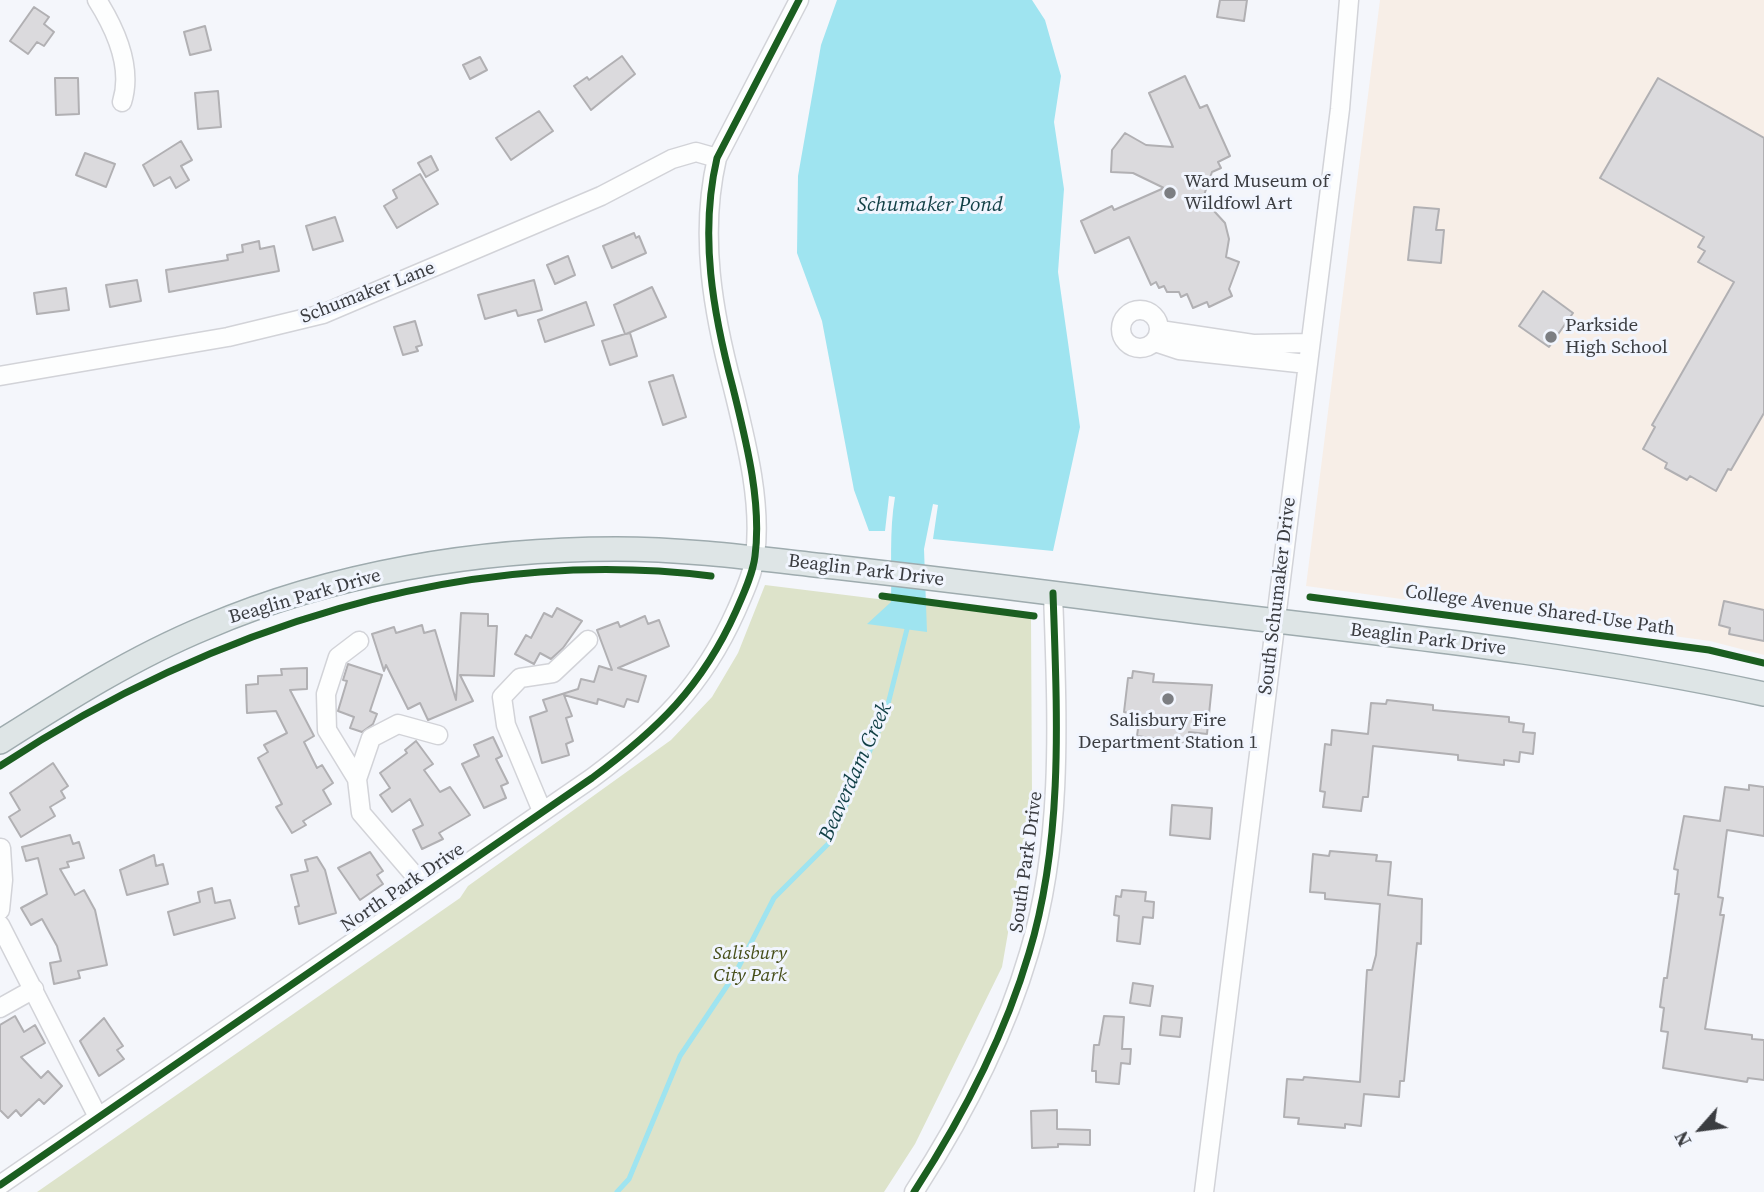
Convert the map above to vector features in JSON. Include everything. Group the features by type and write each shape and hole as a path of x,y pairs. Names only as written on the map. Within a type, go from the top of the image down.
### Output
{"main road":[{"name":"Beaglin Park Drive","path":"0,742 146,655 206,627 254,609 366,577 484,557 573,550 618,549 755,558 1053,593 1581,660 1764,694"}],"street":[{"path":"97,0 110,21 121,49 128,85 122,103"},
{"path":"755,558 753,489 743,433 719,334 710,271 710,198 717,158 799,0"},
{"name":"South Schumaker Drive","path":"1204,1192 1340,109 1349,0"},
{"name":"Schumaker Lane","path":"0,376 228,337 323,314 600,196 672,159 696,152 717,158"},
{"path":"1307,364 1179,350 1157,336 1253,344 1310,343"},
{"name":"North Park Drive","path":"0,1185 632,749 690,691 723,639 755,558"},
{"name":"South Park Drive","path":"914,1192 947,1140 993,1047 1029,953 1039,912 1055,772 1053,593"},
{"path":"542,811 506,725 502,697 520,678 553,673 588,640"},
{"path":"359,641 338,657 326,694 327,730 357,779 361,813 428,891"},
{"path":"357,779 371,738 397,724 438,735"},
{"path":"0,910 3,880 1,848"},
{"path":"0,925 98,1116"},
{"path":"0,1008 34,989"}],"shaded area":[{"name":"Parkside High School","path":"1380,0 1764,0 1764,655 1710,641 1306,586"}],"green space":[{"name":"Salisbury City Park","path":"765,585 1031,618 1032,796 1002,967 915,1144 884,1192 37,1192 460,898 468,886 671,740 712,697 738,653"}],"water":[{"name":"Schumaker Pond","path":"837,0 1032,0 1045,20 1061,76 1054,122 1064,189 1058,272 1080,427 1053,551 933,539 938,505 933,504 924,549 927,632 867,624 891,602 891,536 895,497 889,496 885,531 869,531 854,490 822,321 797,253 798,176 821,45"}],"building":[{"path":"1220,0 1247,0 1244,21 1217,17"},
{"path":"34,7 49,17 44,24 54,32 44,46 37,42 28,54 10,41"},
{"path":"205,26 211,50 190,55 184,32"},
{"path":"622,56 635,74 591,110 574,86 587,77 589,80"},
{"path":"480,57 487,70 470,79 463,65"},
{"name":"Ward Museum of Wildfowl Art","path":"1185,76 1200,108 1207,105 1230,156 1218,162 1221,168 1212,172 1201,204 1214,211 1225,223 1229,239 1226,257 1239,262 1229,289 1232,296 1209,307 1207,302 1193,308 1187,294 1181,297 1179,292 1167,292 1164,286 1159,288 1156,282 1151,285 1129,237 1095,253 1081,221 1112,206 1114,210 1164,188 1133,173 1111,172 1112,150 1125,133 1146,145 1173,147 1149,93"},
{"path":"55,78 78,78 79,114 56,115"},
{"path":"1658,78 1764,138 1764,413 1716,491 1690,476 1687,480 1665,468 1667,463 1643,449 1655,427 1652,425 1734,282 1698,262 1705,251 1698,247 1704,237 1600,178"},
{"path":"218,91 221,127 198,129 195,93"},
{"path":"539,111 553,131 511,160 496,138"},
{"path":"181,141 192,160 181,166 189,180 176,188 170,177 154,186 143,165"},
{"path":"85,153 115,164 106,187 76,175"},
{"path":"431,156 438,170 426,177 418,163"},
{"path":"420,174 438,204 397,228 384,206 397,198 393,190"},
{"path":"1414,207 1439,209 1436,230 1444,230 1441,263 1408,260"},
{"path":"335,217 343,241 313,250 306,226"},
{"path":"634,233 636,238 639,236 646,253 612,268 603,246"},
{"path":"259,241 260,249 274,246 279,271 169,292 166,270 228,260 227,255 243,252 242,245"},
{"path":"568,256 575,275 555,284 547,265"},
{"path":"137,280 141,301 110,307 106,285"},
{"path":"534,280 542,310 518,316 516,310 485,319 478,295"},
{"path":"652,287 666,317 626,334 630,333 637,356 610,365 602,341 625,334 614,305"},
{"path":"66,288 69,310 37,314 34,293"},
{"path":"1543,291 1573,313 1549,347 1519,326"},
{"path":"586,302 594,325 545,342 538,320"},
{"path":"415,321 422,345 416,347 418,351 403,355 394,327"},
{"path":"673,375 686,417 663,425 649,382"},
{"path":"1724,601 1764,610 1764,641 1729,634 1730,628 1719,625"},
{"path":"557,608 582,621 563,648 551,659 540,653 534,664 515,654 526,635 531,638 544,613 552,617"},
{"path":"461,613 488,614 488,626 497,626 494,676 460,675 473,701 428,720 420,703 408,709 386,665 384,671 372,634 394,627 396,633 422,625 424,633 435,630 456,700"},
{"path":"645,616 648,624 659,620 669,646 618,668 646,676 638,702 627,699 624,707 598,699 597,704 564,695 572,716 566,718 573,741 566,744 569,755 542,763 530,717 547,711 543,700 578,689 581,679 594,682 599,666 612,670 597,630 618,622 620,627"},
{"path":"348,664 382,675 370,711 377,714 373,724 362,732 350,728 354,717 338,711 347,681 343,680"},
{"path":"307,668 307,689 290,690 314,736 304,742 317,768 322,765 333,783 323,790 331,804 303,821 306,825 292,833 276,807 282,804 258,758 268,752 264,745 287,733 276,711 247,713 246,685 258,684 258,676 282,675 281,669"},
{"name":"Salisbury Fire Department Station 1","path":"1133,671 1154,674 1153,682 1212,685 1207,734 1189,732 1188,743 1137,736 1139,721 1127,720 1128,713 1124,712 1128,678 1132,678"},
{"path":"1387,700 1433,705 1433,710 1509,717 1509,722 1524,724 1523,732 1535,733 1533,754 1520,752 1519,762 1504,760 1504,765 1458,760 1458,755 1373,746 1368,797 1363,797 1361,811 1323,807 1325,792 1320,791 1325,744 1331,745 1332,730 1368,734 1371,703 1386,704"},
{"path":"493,737 502,756 496,759 508,783 501,786 506,798 484,808 462,764 479,756 474,745"},
{"path":"416,741 433,764 424,770 440,792 450,787 470,815 439,833 443,839 422,849 413,830 423,825 410,799 392,812 380,795 390,788 380,773 407,753 405,750"},
{"path":"53,763 68,786 61,791 65,798 50,807 55,816 21,837 9,817 20,810 10,793"},
{"path":"1749,785 1764,787 1764,836 1727,830 1718,897 1723,898 1720,915 1724,915 1705,1029 1752,1035 1752,1039 1764,1040 1764,1080 1748,1078 1747,1082 1663,1068 1668,1032 1661,1031 1664,1008 1660,1007 1679,894 1675,894 1678,870 1674,869 1684,816 1720,821 1725,787 1749,790"},
{"path":"1172,805 1212,808 1210,839 1170,835"},
{"path":"70,835 73,844 79,842 84,858 67,862 69,867 60,869 75,895 84,890 95,910 107,965 78,971 80,978 54,984 50,963 61,961 57,946 42,919 31,925 21,908 47,894 38,858 26,861 22,847"},
{"path":"1330,851 1377,855 1376,861 1391,862 1388,895 1422,899 1421,944 1417,943 1404,1081 1400,1081 1399,1097 1364,1094 1361,1126 1345,1124 1345,1128 1298,1124 1299,1118 1284,1117 1287,1079 1303,1080 1304,1077 1360,1082 1367,970 1372,970 1376,955 1380,904 1325,899 1325,893 1310,892 1313,854 1329,856"},
{"path":"370,852 383,871 377,875 383,884 360,900 338,868"},
{"path":"154,855 156,866 163,864 168,884 127,895 120,870"},
{"path":"317,857 325,870 336,913 299,924 295,907 299,906 291,875 308,871 305,860"},
{"path":"212,888 215,903 230,900 235,918 174,935 168,912 200,902 198,892"},
{"path":"1122,890 1146,892 1145,901 1154,902 1153,918 1143,917 1140,944 1117,941 1119,916 1114,915 1116,896 1121,897"},
{"path":"1133,983 1153,986 1150,1006 1130,1003"},
{"path":"15,1016 24,1032 35,1025 45,1043 21,1057 41,1078 48,1071 62,1086 44,1104 39,1099 21,1116 16,1110 8,1118 0,1110 0,1025"},
{"path":"1104,1016 1124,1017 1122,1049 1131,1049 1130,1064 1121,1063 1119,1084 1096,1082 1096,1071 1092,1071 1094,1045 1099,1045"},
{"path":"1162,1016 1182,1018 1180,1037 1160,1035"},
{"path":"104,1018 123,1046 117,1050 124,1059 99,1076 80,1041"},
{"path":"1057,1110 1057,1129 1090,1130 1090,1145 1058,1144 1058,1147 1032,1148 1031,1111"}],"waterway":[{"name":"Beaverdam Creek","path":"617,1192 629,1179 680,1056 735,974 774,898 830,842 885,716 907,629"}],"cycle path":[{"path":"0,1185 592,778 658,724 693,684 708,662 723,638 747,584 754,563 757,535 755,493 714,303 709,245 712,187 717,158 799,0"},
{"path":"0,766 80,718 163,675 250,638 339,608 431,587 524,573 617,570 711,576"},
{"path":"914,1192 965,1106 994,1046 1019,985 1040,909 1048,865 1056,774 1053,593"},
{"path":"882,596 1034,616"},
{"name":"College Avenue Shared-Use Path","path":"1310,597 1709,650 1764,663"}],"place":[{"name":"Ward Museum of Wildfowl Art","path":"1170,193"},
{"name":"Parkside High School","path":"1551,337"},
{"name":"Salisbury Fire Department Station 1","path":"1168,699"}]}
